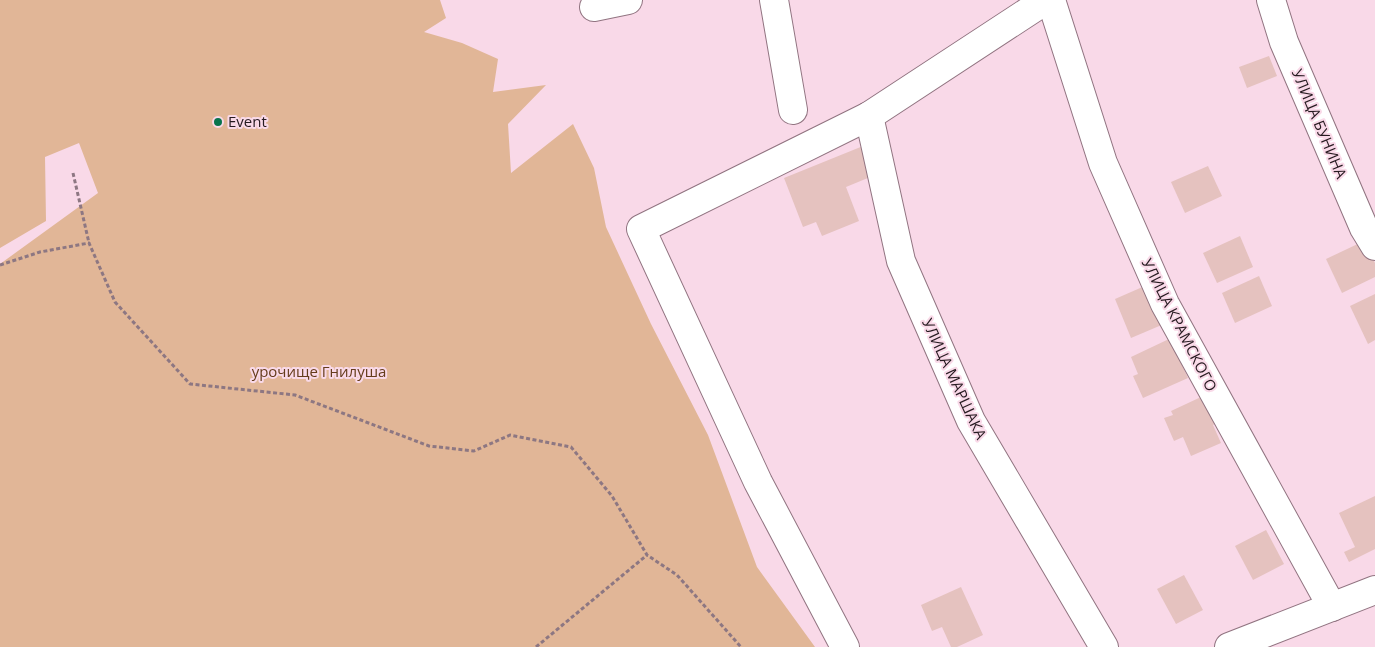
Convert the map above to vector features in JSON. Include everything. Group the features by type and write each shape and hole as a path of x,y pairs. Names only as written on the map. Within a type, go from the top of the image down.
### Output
{"lane":[{"path":"594,7 628,0"},
{"path":"774,0 792,110"},
{"path":"845,647 758,482 641,229 869,116 1046,0"},
{"name":"УЛИЦА КРАМСКОГО","path":"1051,0 1103,163 1165,304 1332,607"},
{"name":"УЛИЦА БУНИНА","path":"1271,0 1284,42 1364,228 1375,246"},
{"name":"УЛИЦА МАРШАКА","path":"869,116 901,261 971,421 1104,647"},
{"path":"1229,647 1375,590"}],"path":[{"path":"73,173 89,243 115,302 190,384 295,395 429,446 474,451 510,435 571,447 612,496 646,555 677,575 741,647"},
{"path":"0,266 40,252 89,243"},
{"path":"536,647 646,555"}],"green space":[{"name":"урочище Гнилуша","path":"0,0 440,0 446,18 424,32 462,43 498,59 493,92 546,85 508,124 511,173 573,124 594,168 606,227 651,324 708,435 757,567 815,647 0,647 0,264 98,193 79,143 45,157 46,221 0,248"}],"building":[{"path":"1269,56 1277,76 1247,88 1239,67"},
{"path":"868,144 880,173 846,187 859,221 822,236 816,222 803,227 784,178"},
{"path":"1208,166 1222,196 1185,213 1171,182"},
{"path":"1240,236 1253,267 1217,283 1203,253"},
{"path":"1364,241 1375,263 1375,277 1342,293 1326,259"},
{"path":"1259,276 1272,306 1235,323 1222,293"},
{"path":"1147,285 1164,324 1131,338 1115,299"},
{"path":"1375,294 1375,340 1368,344 1350,306"},
{"path":"1169,339 1175,352 1182,349 1188,362 1182,365 1188,378 1143,398 1133,376 1138,374 1131,357"},
{"path":"1201,397 1207,410 1213,408 1219,422 1213,425 1221,443 1191,456 1183,437 1174,441 1164,418 1173,415 1171,411"},
{"path":"1375,496 1375,549 1349,562 1344,552 1355,547 1339,513"},
{"path":"1266,530 1284,564 1253,580 1235,546"},
{"path":"1184,575 1203,610 1176,624 1157,589"},
{"path":"961,587 983,635 957,647 951,647 942,627 932,631 921,605"}],"place":[{"name":"Event","path":"218,122"}]}
